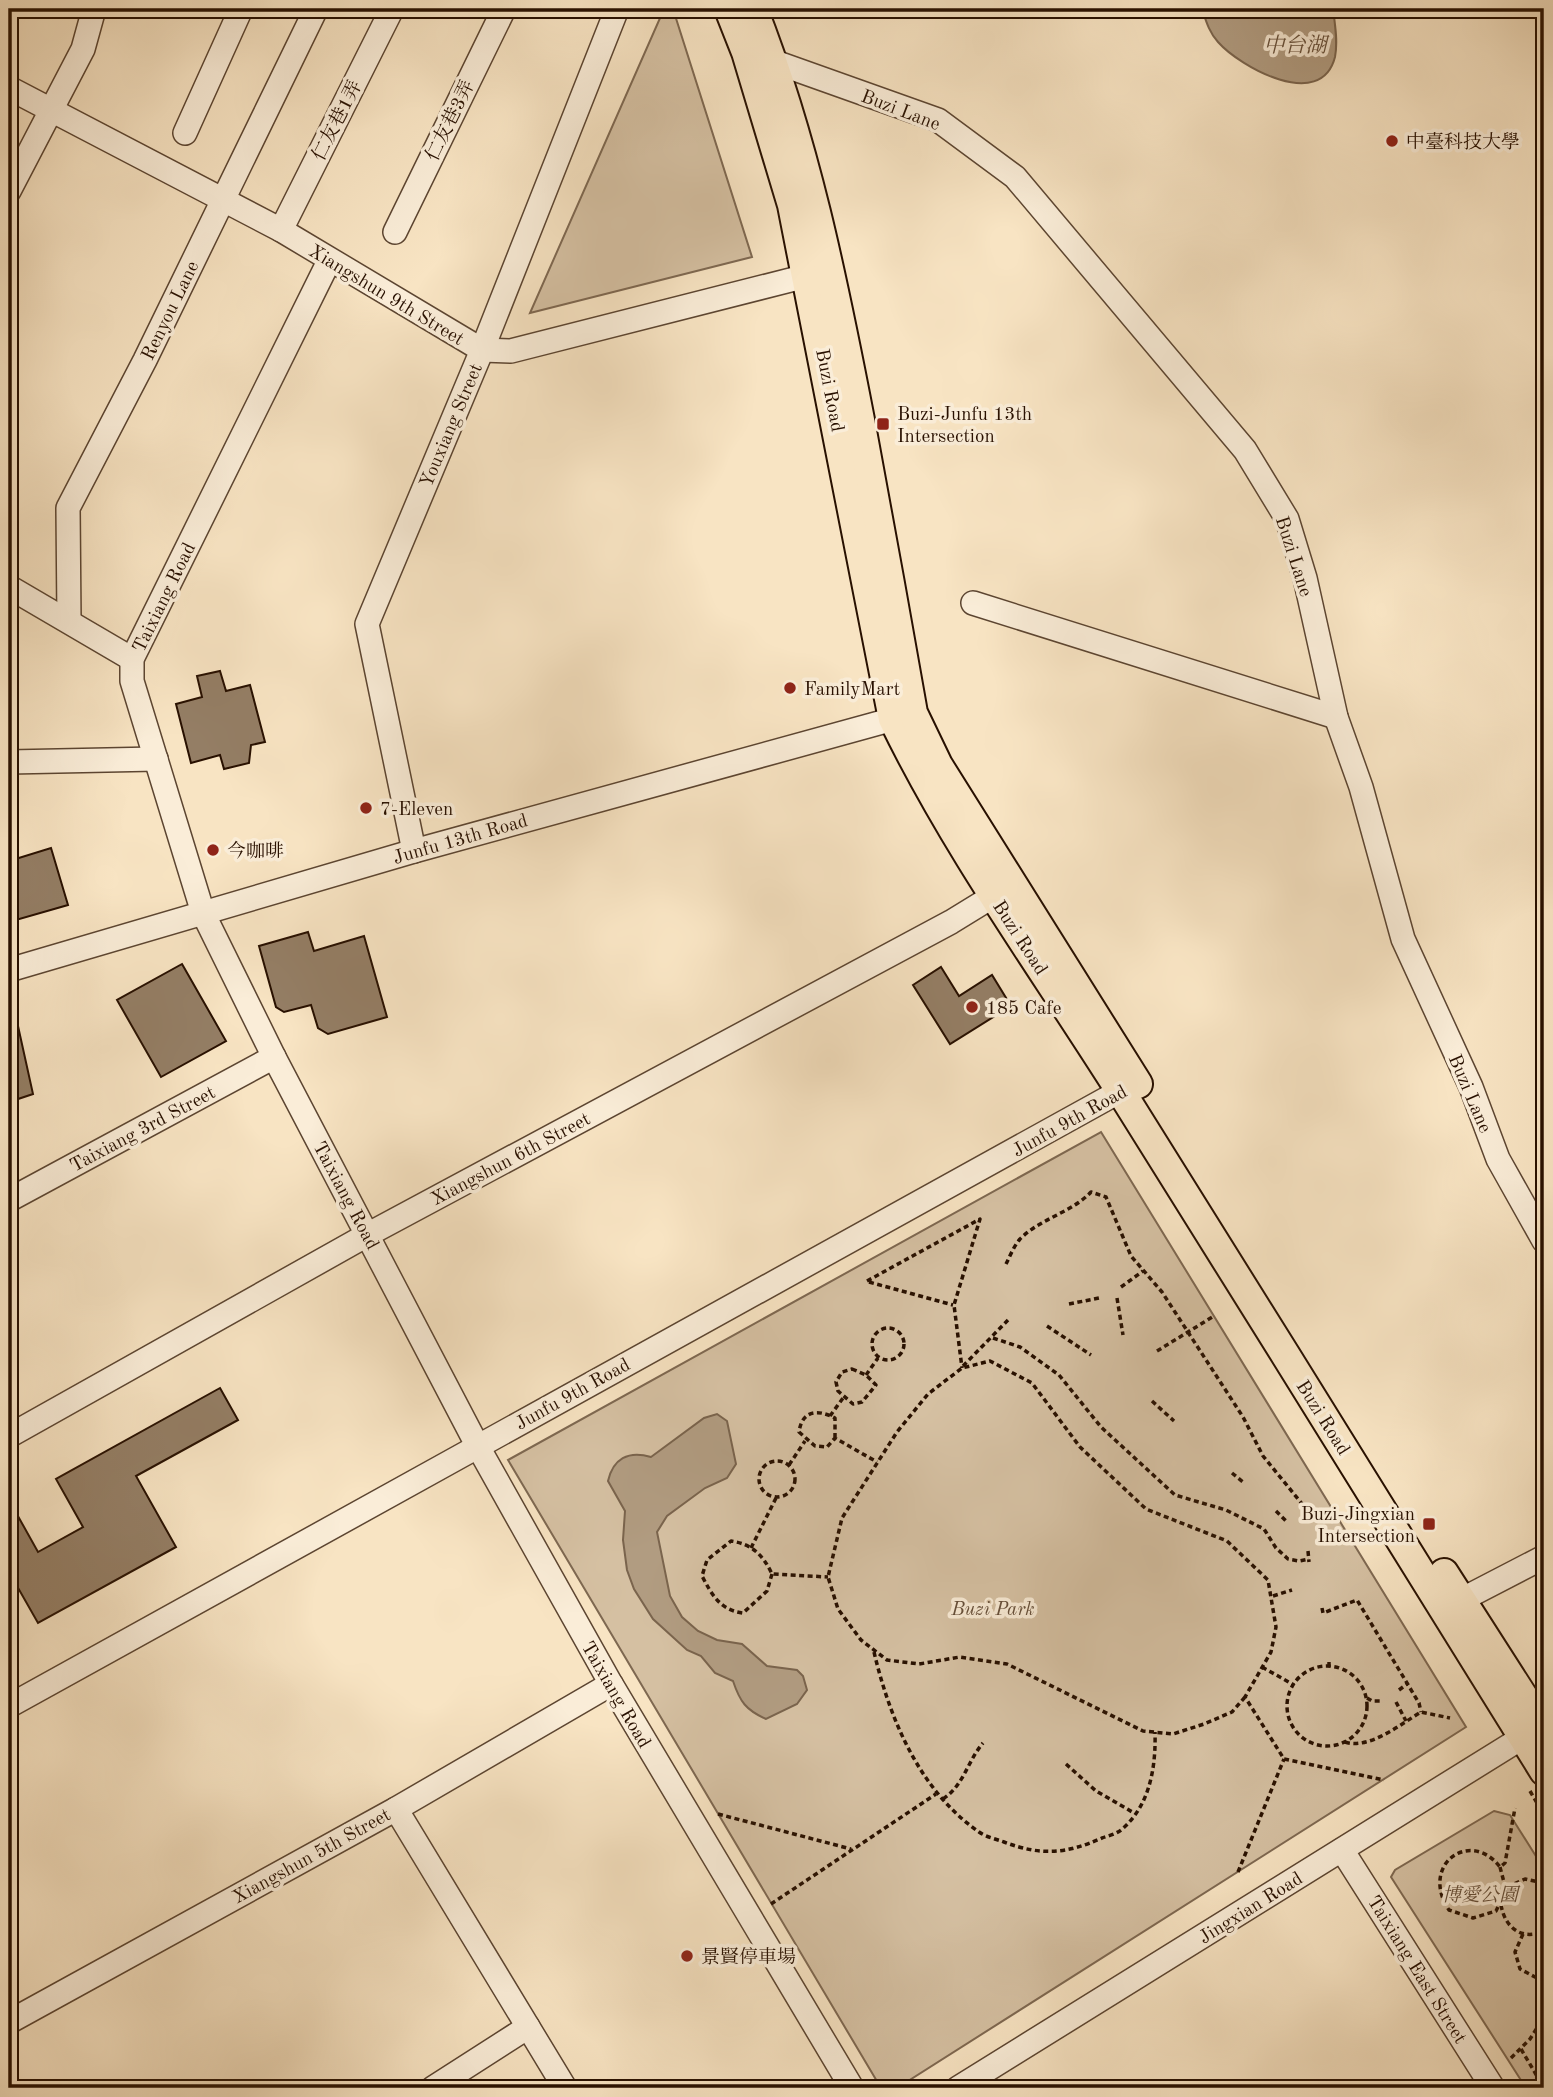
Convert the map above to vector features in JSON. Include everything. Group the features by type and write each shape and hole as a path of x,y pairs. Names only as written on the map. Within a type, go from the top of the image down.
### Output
{"main road":[{"name":"Buzi Road","path":"729,9 746,52 792,205 820,273"},
{"name":"Buzi Road","path":"752,9 773,61 820,273 903,716 938,765 1004,889 1536,1730"},
{"name":"Buzi Road","path":"1129,1087 1461,1600 1536,1730 1544,1770"}],"street":[{"path":"9,191 82,49 94,9"},
{"path":"185,133 241,9"},
{"name":"Renyou Lane","path":"69,621 68,508 145,359 316,9"},
{"name":"仁友巷1弄","path":"281,230 392,9"},
{"name":"仁友巷3弄","path":"395,232 504,9"},
{"name":"Youxiang Street","path":"414,851 367,624 482,350 617,9"},
{"name":"Buzi Lane","path":"746,52 938,120 1015,177 1245,450 1287,519 1305,578 1336,717 1361,787 1403,939 1471,1087 1498,1160 1544,1241"},
{"name":"Xiangshun 9th Street","path":"9,88 281,230 482,350 511,351 820,273"},
{"name":"Taixiang Road","path":"329,261 132,659 132,681 183,857 203,913 274,1057 477,1445 611,1684 852,2088"},
{"path":"9,587 132,659"},
{"path":"973,603 1336,717"},
{"name":"Junfu 13th Road","path":"9,970 414,851 903,716"},
{"path":"9,762 156,759"},
{"name":"Xiangshun 6th Street","path":"9,1436 367,1235 951,922 1004,889"},
{"name":"Taixiang 3rd Street","path":"9,1200 274,1057"},
{"name":"Junfu 9th Road","path":"9,1706 1129,1087"},
{"path":"1461,1600 1544,1557"},
{"name":"Xiangshun 5th Street","path":"9,2022 396,1809 611,1684"},
{"name":"Jingxian Road","path":"958,2088 1536,1730"},
{"path":"396,1809 565,2088"},
{"name":"Taixiang East Street","path":"1342,1850 1484,2085"},
{"path":"433,2088 528,2027"}],"path":[{"path":"1006,1264 1018,1241 1038,1226 1074,1208 1091,1192 1099,1192 1110,1202 1131,1256 1162,1292 1243,1417 1264,1456 1316,1521"},
{"path":"954,1305 867,1281 981,1219 954,1305 962,1368"},
{"path":"1121,1287 1143,1271"},
{"path":"1069,1304 1099,1298"},
{"path":"1117,1298 1123,1335"},
{"path":"1157,1351 1214,1316"},
{"path":"962,1368 990,1361 1032,1383 1080,1447 1146,1509 1227,1541 1268,1580 1273,1596 1276,1627 1271,1652 1245,1697 1232,1712 1173,1734 1143,1731 1007,1664 960,1657 919,1664 887,1660 861,1640 838,1609 828,1577 842,1518 877,1462 928,1394 962,1368 1008,1320"},
{"path":"1047,1326 1091,1355"},
{"path":"866,1375 877,1358 872,1339 888,1327 897,1330 904,1341 901,1352 885,1362 877,1358"},
{"path":"993,1338 1020,1347 1059,1375 1101,1427 1175,1495 1226,1510 1264,1529 1276,1548 1288,1559 1309,1560 1308,1551"},
{"path":"852,1369 866,1375 876,1385 862,1402 853,1404 843,1398 836,1382 842,1372 852,1369"},
{"path":"831,1416 843,1398"},
{"path":"1152,1401 1174,1421"},
{"path":"822,1411 831,1416 835,1418 835,1438 827,1447 815,1446 805,1441 799,1432 800,1422 809,1413 822,1411"},
{"path":"835,1438 877,1462"},
{"path":"789,1465 805,1441"},
{"path":"776,1460 789,1465 796,1476 793,1486 788,1496 776,1498 766,1492 758,1481 761,1467 776,1460"},
{"path":"1232,1473 1243,1482"},
{"path":"751,1548 776,1498"},
{"path":"1276,1511 1287,1522"},
{"path":"731,1541 751,1548 764,1557 772,1574 767,1591 743,1613 729,1611 713,1597 702,1576 707,1560 731,1541"},
{"path":"772,1574 828,1577"},
{"path":"1273,1596 1292,1590"},
{"path":"1322,1608 1324,1613 1357,1600 1407,1684 1420,1712"},
{"path":"873,1650 885,1700 906,1744 936,1794 981,1834 1032,1853 1077,1849 1121,1830 1150,1787 1156,1760 1155,1732"},
{"path":"1329,1659 1329,1667"},
{"path":"1262,1667 1294,1685"},
{"path":"1383,1700 1371,1702 1355,1678 1346,1671 1329,1667 1311,1670 1294,1685 1287,1706 1293,1727 1300,1735 1319,1746 1345,1742 1363,1743 1420,1712 1450,1718"},
{"path":"1399,1690 1407,1684"},
{"path":"1245,1697 1284,1759 1384,1780"},
{"path":"1345,1742 1359,1731 1365,1721 1367,1698"},
{"path":"1396,1702 1406,1721"},
{"path":"943,1799 964,1778 968,1760 982,1743"},
{"path":"1238,1872 1284,1759"},
{"path":"1066,1764 1096,1791 1134,1814"},
{"path":"771,1903 936,1794"},
{"path":"1500,1867 1508,1857 1515,1808"},
{"path":"718,1814 853,1849"},
{"path":"1461,1852 1479,1852 1500,1867 1506,1887 1496,1911 1482,1917 1458,1915 1449,1910 1442,1900 1438,1880 1445,1863 1461,1852"},
{"path":"1506,1887 1525,1879 1544,1883"},
{"path":"1500,1903 1505,1920 1523,1934 1544,1933"},
{"path":"1523,1934 1515,1952 1520,1969 1535,1977 1544,1976"},
{"path":"1511,2058 1521,2049 1544,2017"},
{"path":"1521,2049 1544,2088"}],"green space":[{"path":"664,9 673,9 752,257 530,313"},
{"name":"Buzi Park","path":"1101,1132 1466,1727 897,2088 881,2088 508,1460"},
{"name":"博愛公園","path":"1494,1811 1510,1815 1544,1869 1544,2088 1526,2088 1391,1877 1395,1870"}],"water":[{"name":"中台湖","path":"1202,9 1333,9 1335,57 1327,73 1314,81 1298,83 1280,80 1244,63 1218,42"},
{"path":"717,1414 727,1421 736,1464 727,1478 705,1488 667,1516 657,1532 670,1596 682,1617 698,1631 717,1640 742,1644 767,1666 797,1670 803,1676 807,1690 797,1704 766,1719 745,1704 733,1681 715,1673 701,1656 687,1650 653,1619 634,1589 627,1570 623,1540 625,1511 608,1481 610,1473 623,1458 635,1455 651,1457 704,1418"}],"building":[{"path":"220,671 226,691 250,685 265,742 251,745 249,763 224,769 220,755 191,763 176,704 202,697 197,676"},
{"path":"51,848 68,905 9,922 9,861"},
{"path":"308,932 314,951 364,936 387,1017 328,1034 318,1028 311,1005 284,1012 276,1007 259,946"},
{"path":"182,964 226,1041 161,1077 117,1000"},
{"path":"941,967 959,996 992,975 1011,1006 950,1044 913,985"},
{"path":"16,1017 33,1094 9,1102 9,1018"},
{"path":"220,1388 238,1420 136,1476 176,1547 38,1623 9,1572 9,1500 38,1552 83,1527 56,1479"}],"place":[{"name":"中臺科技大學","path":"1392,141"},
{"name":"Buzi-Junfu 13th Intersection","path":"883,424"},
{"name":"FamilyMart","path":"790,688"},
{"name":"7-Eleven","path":"366,808"},
{"name":"今咖啡","path":"213,850"},
{"name":"185 Cafe","path":"972,1007"},
{"name":"Buzi-Jingxian Intersection","path":"1429,1524"},
{"name":"景賢停車場","path":"687,1956"}]}
